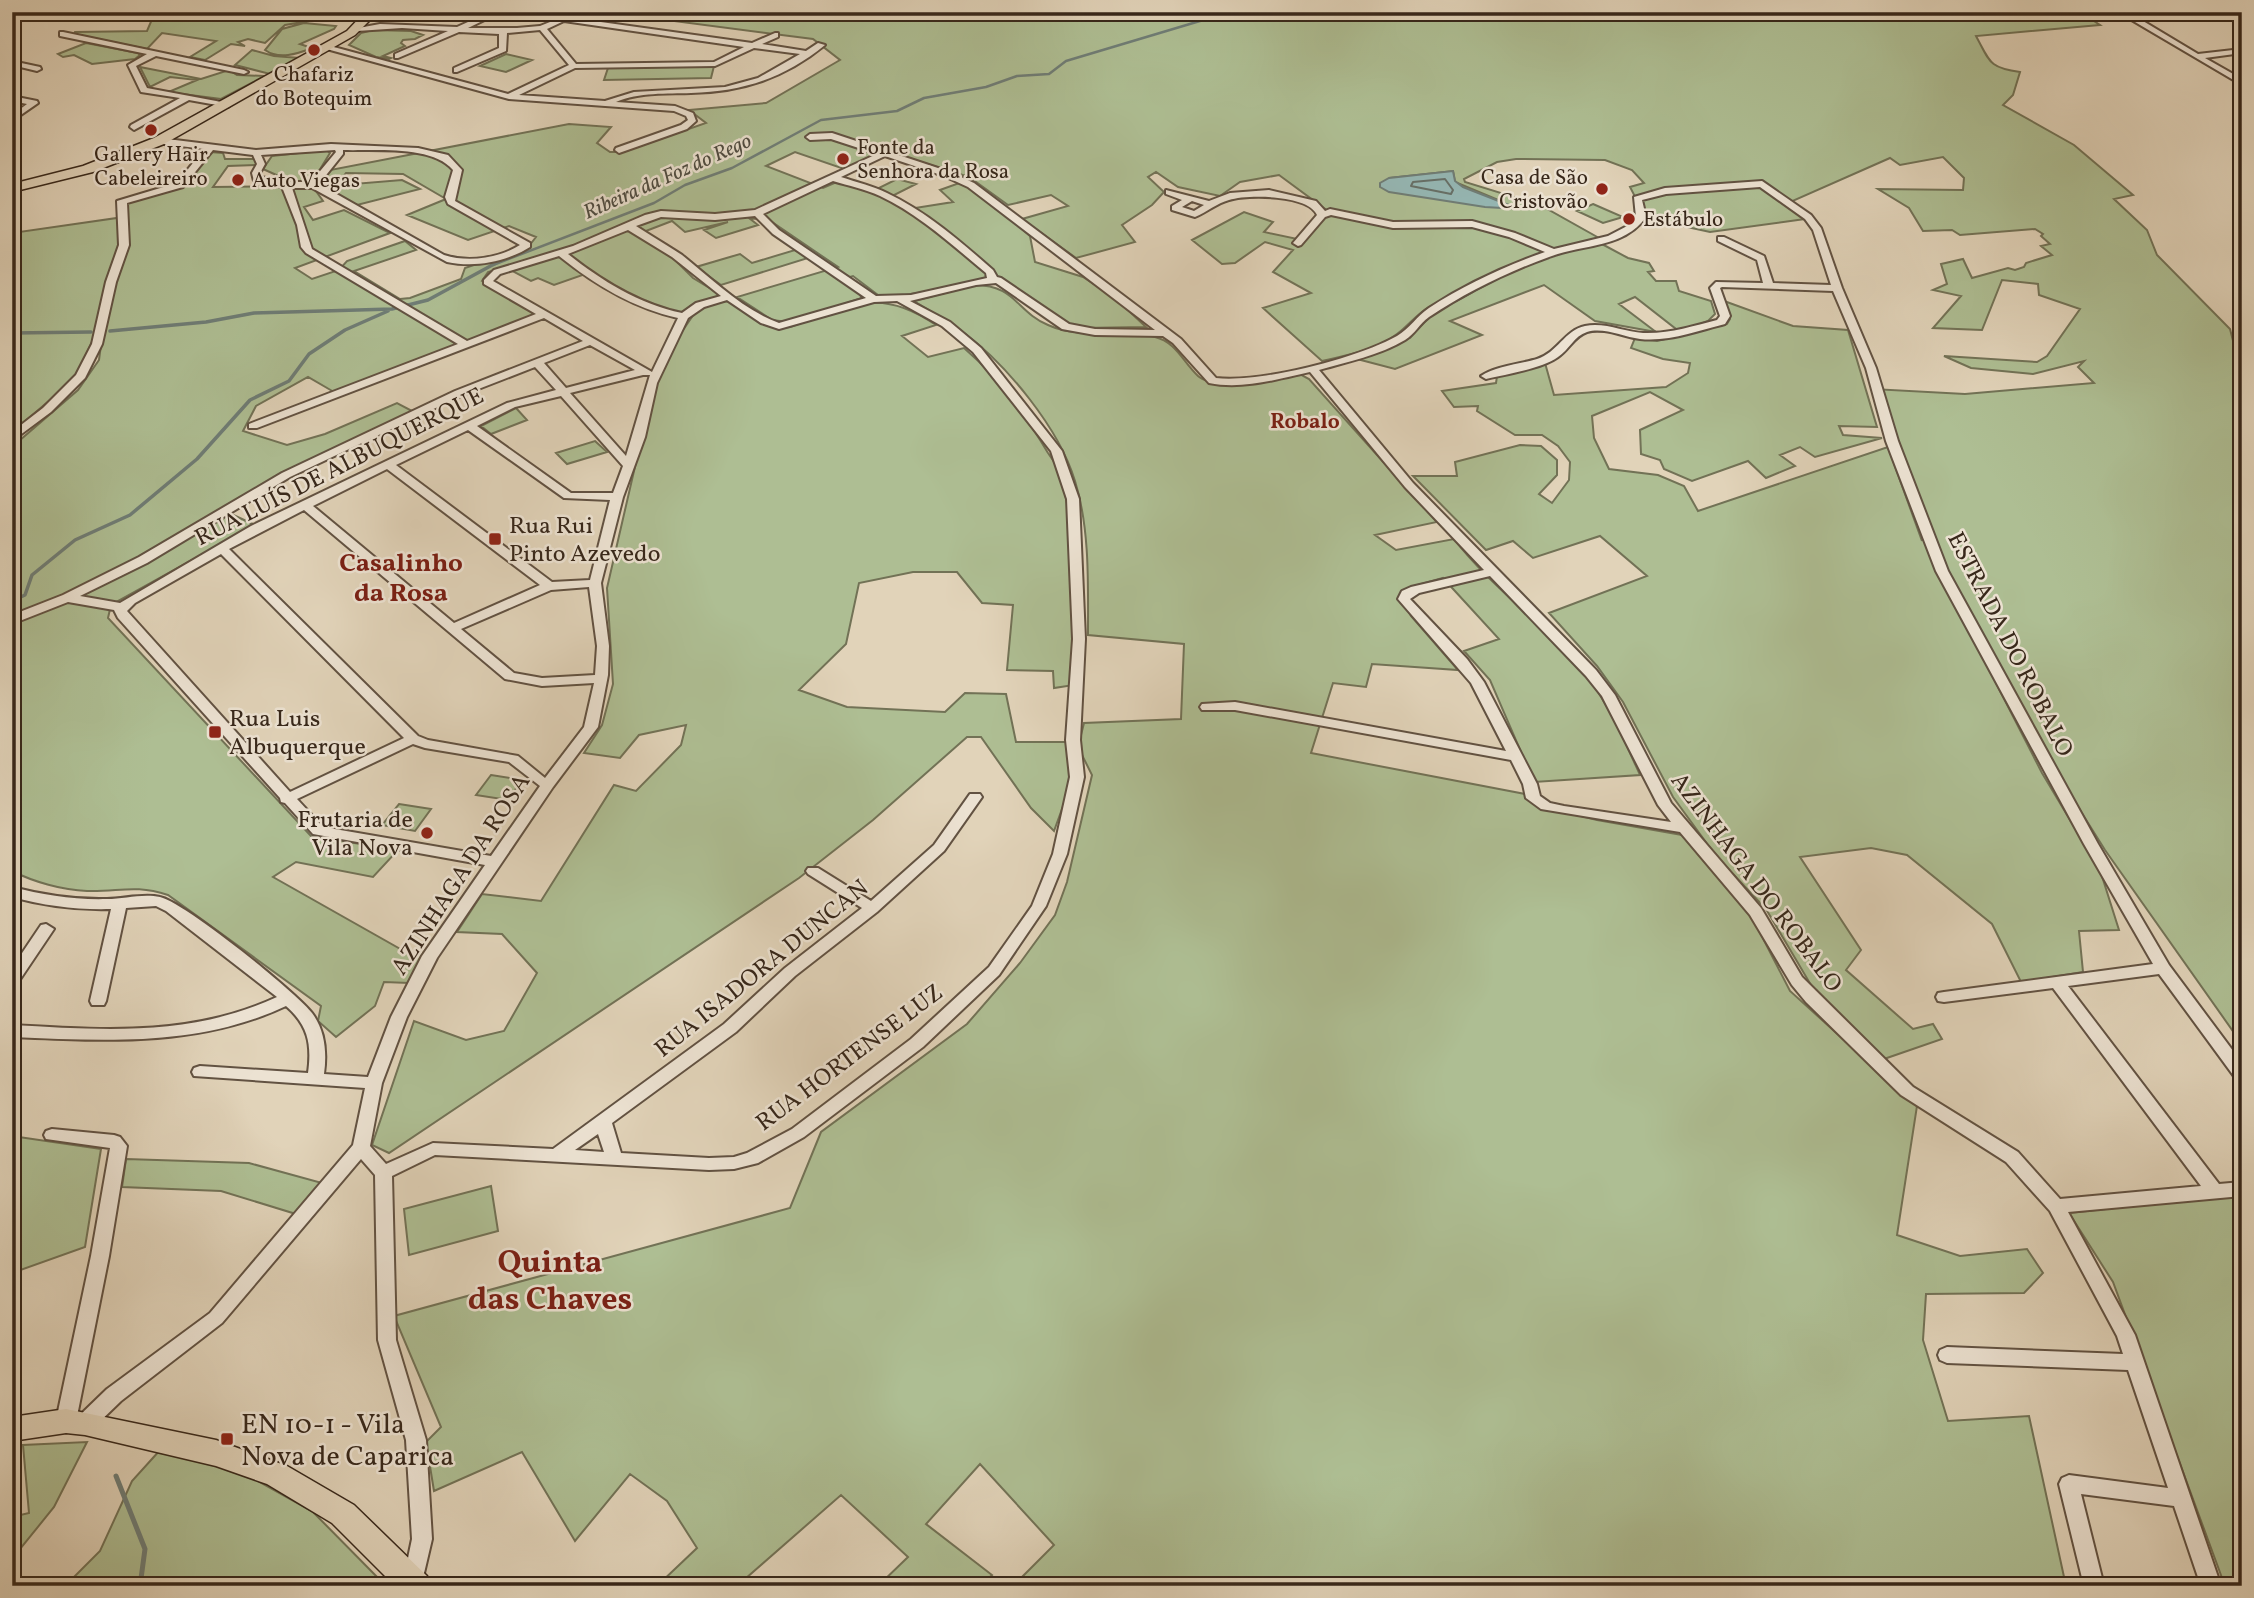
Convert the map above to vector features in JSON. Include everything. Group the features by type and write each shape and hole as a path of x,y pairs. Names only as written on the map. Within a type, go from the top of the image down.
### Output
{"main road":[{"path":"12,188 89,169 159,141 327,48 357,29 372,12"},
{"path":"12,1429 76,1422 216,1453 277,1475 343,1514 414,1584"}],"street":[{"path":"398,56 497,12"},
{"path":"357,29 383,26 503,31 542,27 579,12"},
{"path":"2122,12 2242,83"},
{"path":"563,19 806,53"},
{"path":"652,31 666,22"},
{"path":"542,27 575,66"},
{"path":"457,71 503,49 503,31"},
{"path":"63,34 244,72"},
{"path":"509,97 575,66 715,64 775,35"},
{"path":"606,104 627,95 690,93 743,87 821,45"},
{"path":"327,48 509,97 675,109 690,115 692,121 684,127 620,150"},
{"path":"2199,56 2242,51"},
{"path":"155,53 132,65 142,88 153,93 228,104"},
{"path":"12,63 37,69"},
{"path":"12,98 34,103 12,119"},
{"path":"134,127 187,99"},
{"path":"810,137 832,136 971,184 1177,341 1209,377 1219,383 1312,368 1379,348 1404,336 1419,319 1460,295 1553,252"},
{"path":"159,141 256,153 338,148 444,156 458,170 451,202 527,245 499,256 463,261 446,259 314,185 286,185 257,178 261,160 256,153"},
{"path":"12,438 47,410 81,376 97,344 111,282 124,245 122,201 180,184 210,148"},
{"path":"314,185 340,152 338,148"},
{"path":"649,374 487,280 497,272 561,253 648,217 661,214 715,217 757,213 885,153"},
{"path":"834,178 881,193 924,216 990,272 993,280"},
{"name":"ESTRADA DO ROBALO","path":"1553,252 1590,244 1629,231 1641,217 1637,199 1665,191 1762,184 1814,224 1857,330 1871,368 1882,413 1942,571 2091,844 2163,968 2242,1075"},
{"path":"286,185 294,198 296,216 306,236 306,247 309,251 465,344"},
{"path":"1169,192 1189,199 1175,208 1195,214 1230,196 1269,193 1313,203 1322,215"},
{"path":"1194,199 1212,204"},
{"path":"757,213 776,232 874,299"},
{"path":"1298,243 1322,215 1337,213 1393,225 1472,225 1512,236 1553,252"},
{"path":"629,226 675,255 765,321 779,326 874,299 920,297 993,280 1002,282 1066,327 1095,332 1165,333"},
{"path":"1721,239 1761,258 1769,285"},
{"path":"561,253 580,269 656,309 684,316 700,305 729,297"},
{"path":"1486,376 1544,360 1556,354 1574,335 1585,329 1604,328 1652,337 1684,332 1721,321 1725,316 1715,285 1838,288"},
{"name":"RUA HORTENSE LUZ","path":"383,1173 433,1149 734,1163 752,1158 797,1133 917,1042 961,1004 994,971 1039,906 1060,854 1077,778 1073,740 1079,639 1073,499 1056,451 977,350 946,324 896,299"},
{"path":"253,426 546,314"},
{"name":"AZINHAGA DA ROSA","path":"76,1422 216,1318 361,1147 374,1083 399,1017 430,956 548,784 591,727 601,679 603,646 595,583 617,497 639,437 649,374 684,316"},
{"path":"12,620 67,598 143,560 286,475 438,403 591,341"},
{"path":"537,362 627,464"},
{"name":"AZINHAGA DO ROBALO","path":"1312,368 1409,485 1591,673 1608,695 1665,805 1756,912 1797,981 1812,998 1907,1091 2012,1157 2056,1206 2126,1335 2211,1586"},
{"name":"RUA LUÍS DE ALBUQUERQUE","path":"121,607 255,529 511,405 649,374"},
{"path":"470,426 569,496 617,497"},
{"path":"389,465 550,586"},
{"path":"304,505 510,676 542,682 601,679"},
{"path":"222,548 413,739 425,744 513,759 540,781 548,784"},
{"path":"1494,571 1415,590 1406,594 1404,599 1477,682 1491,705 1513,756 1538,803 1564,810 1684,828"},
{"path":"452,628 550,586 595,583"},
{"path":"67,598 121,607 122,615 286,799 318,831 496,862"},
{"path":"1207,707 1223,705 1256,709 1513,756"},
{"path":"286,799 413,739"},
{"name":"RUA ISADORA DUNCAN","path":"557,1155 730,1028 790,972 872,908 939,848 975,797"},
{"path":"813,871 872,908"},
{"path":"15,896 59,902 120,904 149,900 173,907 289,998 307,1017 314,1036 318,1062 314,1080"},
{"path":"98,1001 120,904"},
{"path":"12,980 46,929"},
{"path":"1944,997 2163,968"},
{"path":"2057,982 2214,1191"},
{"path":"12,1031 139,1036 173,1032 254,1016 289,998"},
{"path":"200,1072 374,1083"},
{"path":"603,1122 614,1158"},
{"path":"52,1135 114,1141 119,1146 86,1332 76,1422"},
{"path":"361,1147 383,1173 387,1340 415,1440 422,1539 414,1584"},
{"path":"2056,1206 2242,1189"},
{"path":"1947,1355 2135,1362"},
{"path":"2094,1586 2069,1483 2181,1498"}],"green space":[{"path":"164,12 329,12 314,15 309,21 285,25 265,43 248,39 238,42 245,46 231,44 205,60 190,57 216,41 162,33 147,49 74,34 147,31 153,17"},
{"path":"634,12 2080,12 2100,25 1976,36 1984,52 1996,66 2020,72 2013,95 2003,105 2074,145 2133,195 2114,199 2147,230 2157,255 2230,329 2242,376 2242,1044 2105,850 1977,646 2042,773 2100,870 2119,930 2079,931 2083,972 2021,982 1992,924 1907,855 1871,848 1800,857 1861,950 1846,970 1913,1029 1933,1024 1942,1039 1881,1060 1818,997 1766,909 1716,856 1673,797 1623,702 1597,666 1549,613 1647,576 1600,536 1533,558 1513,541 1486,550 1413,476 1457,476 1455,462 1520,445 1541,446 1557,460 1557,475 1539,494 1552,503 1569,480 1570,462 1558,446 1542,435 1515,435 1477,411 1478,406 1454,407 1442,391 1496,383 1497,376 1545,363 1554,395 1666,387 1688,373 1690,363 1663,359 1631,348 1635,338 1657,341 1727,324 1730,319 1724,301 1793,326 1848,330 1877,427 1839,426 1843,435 1882,438 1815,457 1800,447 1780,455 1795,466 1766,478 1748,461 1692,481 1664,469 1660,460 1641,454 1640,430 1683,410 1650,392 1592,416 1594,438 1609,469 1658,475 1684,486 1698,511 1888,447 1922,541 1873,389 1965,394 2094,383 2078,367 2084,361 2033,374 1971,368 1944,356 2037,362 2047,356 2080,309 2039,295 2038,284 2002,280 1982,330 1933,328 1961,296 1933,290 1947,284 1941,264 1963,259 1972,278 2008,268 2015,270 2024,267 2026,263 2052,255 2041,246 2050,244 2041,236 2043,234 2035,229 1960,235 1952,230 1923,231 1909,208 1878,189 1963,190 1964,178 1943,157 1900,165 1890,158 1790,202 1805,219 1710,232 1646,218 1630,187 1644,183 1632,170 1605,160 1516,159 1497,162 1464,179 1465,182 1540,205 1599,238 1554,250 1488,276 1426,309 1389,340 1361,351 1322,361 1263,308 1311,293 1273,272 1293,250 1265,242 1235,263 1222,264 1192,240 1244,212 1273,222 1264,232 1297,239 1325,209 1279,175 1240,182 1220,196 1178,187 1156,172 1148,177 1164,192 1152,205 1122,225 1135,242 1076,258 1022,219 1068,206 1051,195 1008,205 969,177 886,151 847,170 795,152 766,166 823,188 839,181 871,192 897,179 916,184 890,197 909,209 953,202 940,190 962,182 979,191 1030,236 1035,262 1083,277 1115,298 1146,327 1080,328 1054,318 996,281 891,297 878,295 853,276 839,280 856,289 862,298 788,322 772,320 737,297 838,267 769,220 749,218 758,225 716,238 704,230 728,222 685,232 672,221 638,234 673,258 693,278 721,295 690,306 679,320 588,273 554,285 538,278 531,281 505,267 488,272 482,281 541,314 334,392 308,377 256,406 243,431 287,445 325,434 397,403 414,412 309,462 229,513 255,525 111,605 108,618 311,836 398,850 373,877 296,862 273,877 411,955 422,954 409,983 384,982 375,1006 336,1037 318,1021 321,1006 168,895 136,889 68,889 39,882 12,871 12,447 78,390 99,360 106,308 123,259 127,202 174,187 190,175 210,152 223,153 225,159 255,159 258,165 228,166 213,187 293,186 292,182 263,169 272,156 326,150 330,153 311,184 323,201 304,207 313,220 344,210 390,233 295,268 312,279 339,270 347,261 405,241 416,250 354,271 400,299 410,298 461,279 465,268 529,246 536,237 509,226 468,240 407,215 446,199 403,174 346,173 342,178 342,185 402,180 420,189 357,205 320,187 325,171 569,124 611,127 597,143 610,152 623,152 706,123 689,110 766,103 840,60 813,39 628,15","holes":["1453,171 1455,182 1503,202 1389,178"]},
{"path":"304,23 336,26 300,44 312,48 288,55 276,55 265,50 282,29"},
{"path":"373,30 411,31 423,35 403,40 401,43 405,46 383,56 391,58 389,59 376,57 349,45 361,33"},
{"path":"86,43 140,55 135,59 92,64 74,55 63,57 58,54"},
{"path":"252,50 274,56 300,58 270,74 235,65"},
{"path":"506,54 532,60 506,72 480,66"},
{"path":"714,66 711,78 604,80 608,68"},
{"path":"140,67 201,79 229,70 237,75 265,76 221,99 159,91 171,91 197,80 170,77 150,87"},
{"path":"1593,204 1623,217 1603,223 1577,211"},
{"path":"117,218 120,244 92,342 74,380 12,432 12,233"},
{"path":"1600,243 1628,258 1649,263 1654,271 1648,272 1656,281 1676,281 1679,291 1711,301 1715,314 1708,321 1680,332 1635,297 1619,304 1656,332 1595,321 1544,285 1450,321 1482,335 1395,369 1357,359 1410,338 1432,314 1504,275 1564,251"},
{"path":"795,250 808,258 721,285 696,267 740,254 752,263"},
{"path":"975,285 999,289 1038,320 1061,329 1155,337 1174,348 1198,376 1206,380 1231,382 1298,373 1309,379 1437,522 1375,535 1396,550 1454,539 1469,558 1574,660 1604,702 1640,775 1534,782 1490,680 1464,651 1499,639 1443,578 1411,587 1401,596 1411,616 1458,670 1372,664 1366,687 1333,683 1311,753 1525,794 1537,805 1597,820 1682,835 1752,917 1790,991 1917,1106 1897,1235 1960,1256 2027,1249 2043,1273 2024,1293 1926,1294 1923,1340 1948,1421 2029,1416 2066,1586 1013,1586 1054,1545 980,1464 926,1524 992,1575 981,1586 878,1586 908,1557 841,1495 737,1586 657,1586 697,1548 667,1501 630,1474 575,1541 522,1452 434,1491 426,1442 441,1427 394,1316 790,1208 821,1132 967,1024 1020,963 1055,915 1067,882 1092,775 1078,747 1084,723 1181,719 1184,644 1088,635 1087,557 1080,499 1067,461 1044,419 1014,380 980,346 914,301"},
{"path":"729,301 777,328 790,327 847,307 864,304 880,303 916,313 936,325 902,336 928,357 964,348 1010,397 1056,464 1067,501 1071,527 1075,607 1074,685 1054,688 1053,671 1007,670 1013,605 982,603 957,572 913,572 859,583 846,644 799,690 847,707 945,712 965,693 1006,694 1016,742 1069,742 1070,787 1054,831 1031,808 981,737 967,737 873,820 799,878 389,1153 372,1145 414,1021 466,1040 504,1031 537,973 502,934 457,932 482,894 541,901 614,785 636,791 681,745 686,725 639,735 620,758 584,753 602,725 613,684 607,588 652,393 681,333 696,311 718,302"},
{"path":"516,408 527,420 491,434 481,426"},
{"path":"595,441 607,452 567,464 556,453"},
{"path":"491,775 522,780 508,800 476,795"},
{"path":"399,804 431,809 415,831 382,825"},
{"path":"12,1136 101,1149 85,1247 12,1273"},
{"path":"126,1159 249,1163 322,1183 296,1214 221,1191 122,1187"},
{"path":"491,1186 498,1231 409,1255 404,1209"},
{"path":"2242,1194 2242,1586 2225,1586 2113,1282 2069,1213"},
{"path":"87,1442 54,1507 12,1559 12,1517 29,1513 23,1445"},
{"path":"161,1449 247,1475 313,1512 386,1586 65,1586 100,1551 132,1481"}],"water":[{"path":"1453,171 1455,181 1463,187 1519,209 1485,207 1389,192 1380,187 1380,183 1389,178"}],"waterway":[{"name":"Ribeira da Foz do Rego","path":"493,265 654,203 685,185 732,168 821,120 897,111 924,98 986,87 1017,76 1049,74 1066,61 1230,12"},
{"name":"Ribeira da Foz do Rego","path":"110,331 206,322 254,313 392,309 428,300 496,263"},
{"path":"12,601 25,595 32,575 75,540 130,515 197,459 250,400 289,381 309,354 345,330 388,311"},
{"name":"Ribeira da Foz do Rego","path":"12,333 91,332"},
{"path":"116,1476 145,1549 140,1586"}],"place":[{"name":"Chafariz do Botequim","path":"314,50"},
{"name":"Gallery Hair Cabeleireiro","path":"151,130"},
{"name":"Fonte da Senhora da Rosa","path":"843,159"},
{"name":"Auto Viegas","path":"238,180"},
{"name":"Casa de São Cristovão","path":"1602,189"},
{"name":"Estábulo","path":"1629,219"},
{"name":"Rua Rui Pinto Azevedo","path":"495,539"},
{"name":"Rua Luis Albuquerque","path":"215,732"},
{"name":"Frutaria de Vila Nova","path":"427,833"},
{"name":"EN 10-1 - Vila Nova de Caparica","path":"227,1439"}],"district":[{"name":"Robalo","path":"1305,421"},
{"name":"Casalinho da Rosa","path":"401,577"},
{"name":"Quinta das Chaves","path":"550,1280"}]}
